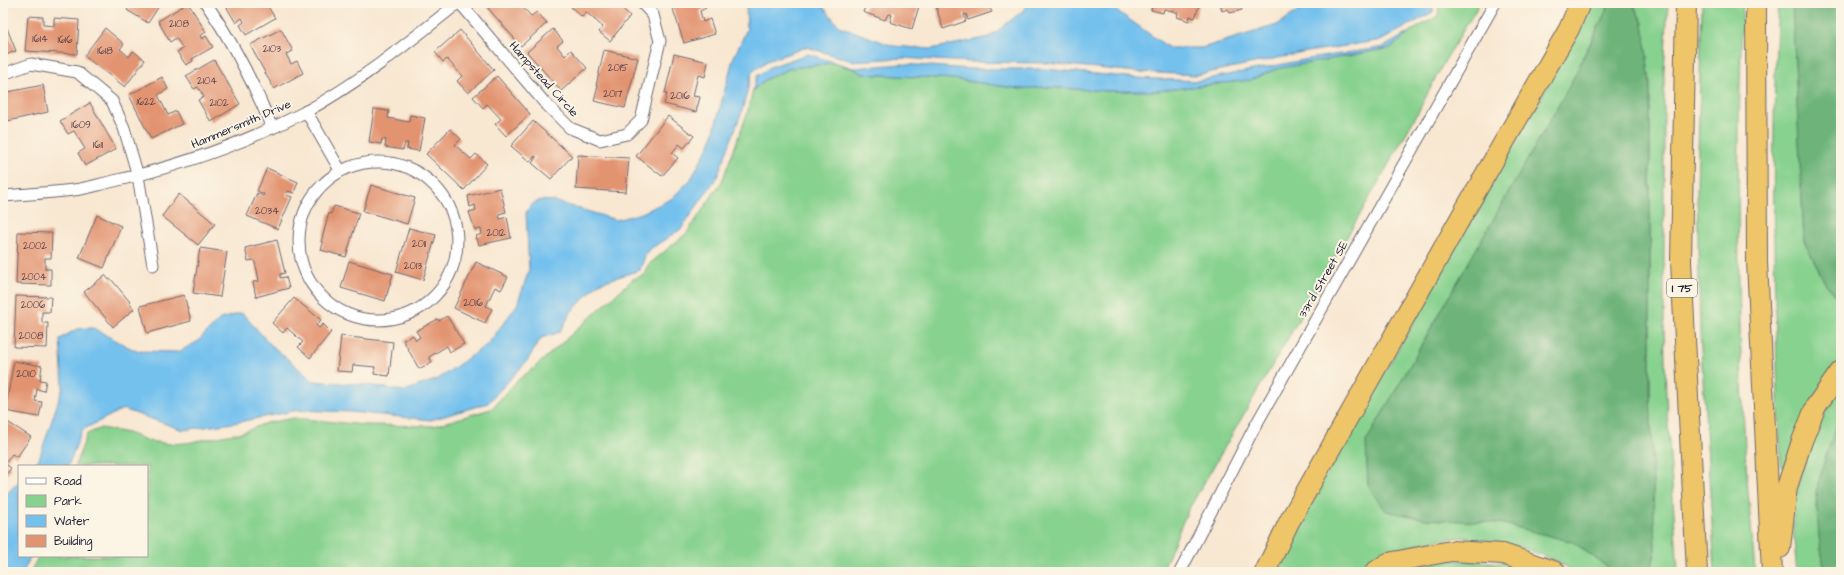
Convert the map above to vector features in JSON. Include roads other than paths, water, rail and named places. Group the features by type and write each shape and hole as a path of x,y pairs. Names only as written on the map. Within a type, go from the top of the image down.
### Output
{"highway":[{"path":"1265,572 1289,522 1569,29 1580,3"},
{"name":"I 75","path":"1686,3 1681,261 1697,572"},
{"path":"1756,3 1757,262 1772,572"},
{"path":"1777,572 1788,487 1802,441 1816,406 1841,371"},
{"path":"1375,572 1388,563 1451,551 1503,554 1556,572"}],"street":[{"path":"206,3 221,26 256,89 272,128"},
{"name":"Hammersmith Drive","path":"3,196 74,190 138,176 205,155 272,128 306,111 347,87 406,45 459,3"},
{"name":"Hampstead Circle","path":"459,3 544,102 570,128 600,140 627,134 640,120 660,41 653,15 642,3"},
{"name":"33rd Street SE","path":"1180,572 1253,430 1495,3"},
{"path":"3,74 31,64 77,72 112,101 124,128 138,176 153,265"},
{"path":"306,111 340,170"},
{"path":"375,161 410,167 439,189 453,214 456,220 457,256 443,289 415,312 381,322 345,315 316,294 300,262 299,226 313,194 340,170 375,161"}],"water":[{"path":"746,3 820,3 839,26 893,46 931,49 990,37 1025,9 1029,3 1106,3 1169,48 1202,48 1277,25 1310,3 1433,3 1433,12 1382,40 1307,52 1196,75 1137,72 1046,63 970,62 901,58 852,61 807,47 767,61 752,72 742,111 717,177 681,229 647,251 640,270 599,283 571,312 560,332 541,338 527,361 488,403 431,420 351,412 298,410 234,423 183,430 123,409 82,430 68,465 34,465 39,459 63,387 60,339 77,329 93,328 136,351 178,352 197,342 220,319 242,313 269,343 313,381 368,385 404,391 438,379 488,344 517,305 529,270 526,212 532,204 541,200 554,201 616,220 642,213 671,199 691,179 711,142 733,59 747,29"},
{"path":"1411,31 1391,48 1276,69 1250,80 1157,91 1109,91 1043,87 1020,89 954,79 863,74 852,68 833,63 791,68 766,79 753,90 757,76 770,67 808,54 853,68 902,64 970,69 1046,69 1137,78 1197,81 1309,59 1384,47"},
{"path":"18,482 18,557 30,557 23,572 3,572 3,498"}]}
